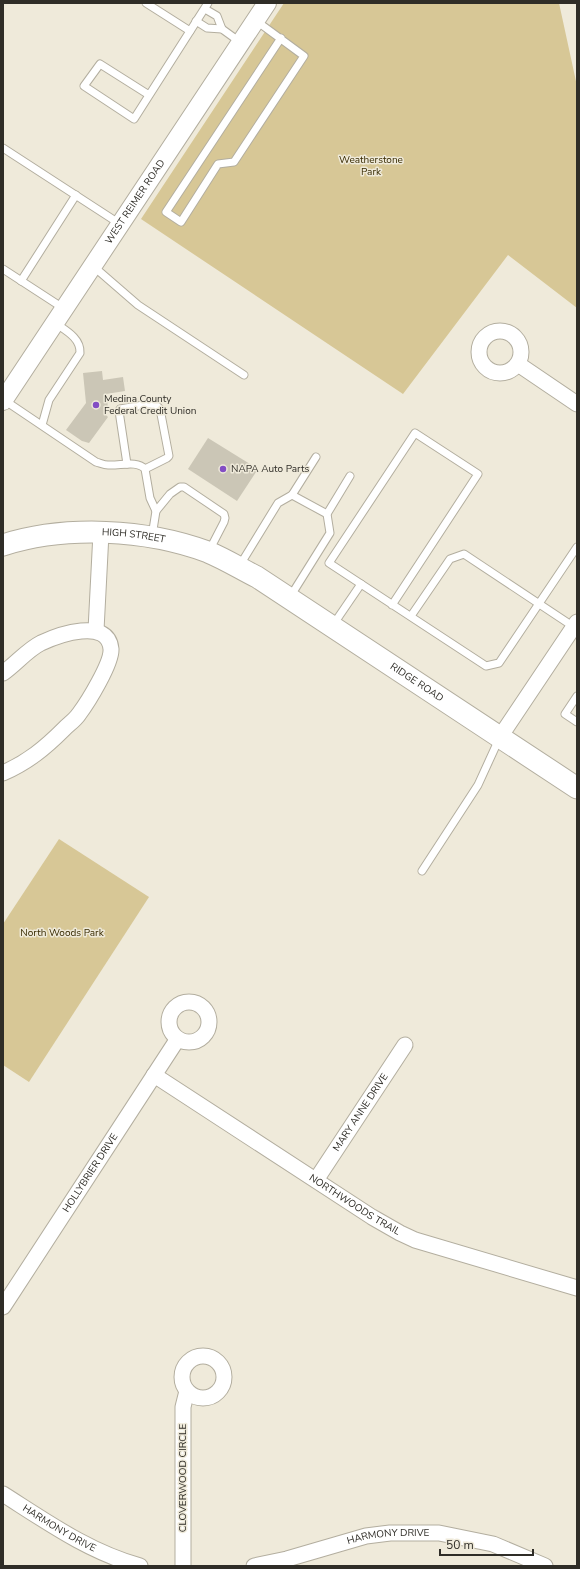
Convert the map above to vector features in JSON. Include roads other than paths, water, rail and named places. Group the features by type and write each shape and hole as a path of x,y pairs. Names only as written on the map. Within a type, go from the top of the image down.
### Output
{"main road":[{"name":"HIGH STREET","path":"3,546 43,536 77,533 101,533 152,538 208,552 257,577"},
{"name":"RIDGE ROAD","path":"257,577 577,788"}],"street":[{"name":"WEST REIMER ROAD","path":"3,400 266,3"},
{"path":"518,364 577,404"},
{"path":"96,630 101,533"},
{"path":"500,737 575,628"},
{"path":"3,673 40,644 64,633 96,630 106,636 111,649 106,666 97,686 79,715 45,749 20,765 3,772"},
{"name":"HOLLYBRIER DRIVE","path":"3,1307 177,1040"},
{"name":"MARY ANNE DRIVE","path":"316,1180 405,1045"},
{"name":"NORTHWOODS TRAIL","path":"154,1075 400,1234 437,1247 577,1288"},
{"name":"CLOVERWOOD CIRCLE","path":"183,1566 183,1407 187,1391"},
{"name":"HARMONY DRIVE","path":"3,1494 79,1542 104,1554 140,1566"},
{"name":"HARMONY DRIVE","path":"254,1566 287,1559 366,1536 390,1533 438,1533 486,1542 545,1566"}],"lane":[{"path":"146,3 190,31"},
{"path":"149,95 100,64 84,86 134,119 206,6 217,16 222,29"},
{"path":"255,20 281,38 304,56 234,162 218,164 181,222 166,212 281,38"},
{"path":"196,21 207,28 222,29 240,42"},
{"path":"3,148 120,224"},
{"path":"21,281 76,195"},
{"path":"93,266 138,305 244,375"},
{"path":"3,269 21,281 60,316 72,336 78,342 80,353 49,400 42,425"},
{"path":"3,400 96,462 107,465 139,465 146,469"},
{"path":"127,464 118,411 120,409 149,404 154,405 160,409 169,454 168,458 146,469"},
{"path":"392,604 478,474 415,433 329,563 486,666 499,664 577,547"},
{"path":"239,568 278,503 292,495 316,457"},
{"path":"146,469 150,498 156,511"},
{"path":"289,598 330,533 327,514 350,476"},
{"path":"152,538 156,511 170,494 180,487 184,487 224,514 224,522 208,552"},
{"path":"292,495 327,514"},
{"path":"411,616 450,559 464,554 575,628"},
{"path":"332,627 361,584"},
{"path":"577,696 565,714 577,722"},
{"path":"422,871 478,785 500,737"}],"place":[{"name":"Medina County Federal Credit Union","path":"96,405"},
{"name":"NAPA Auto Parts","path":"223,469"}],"park label":[{"name":"Weatherstone Park","path":"371,166"},
{"name":"North Woods Park","path":"62,933"}]}
